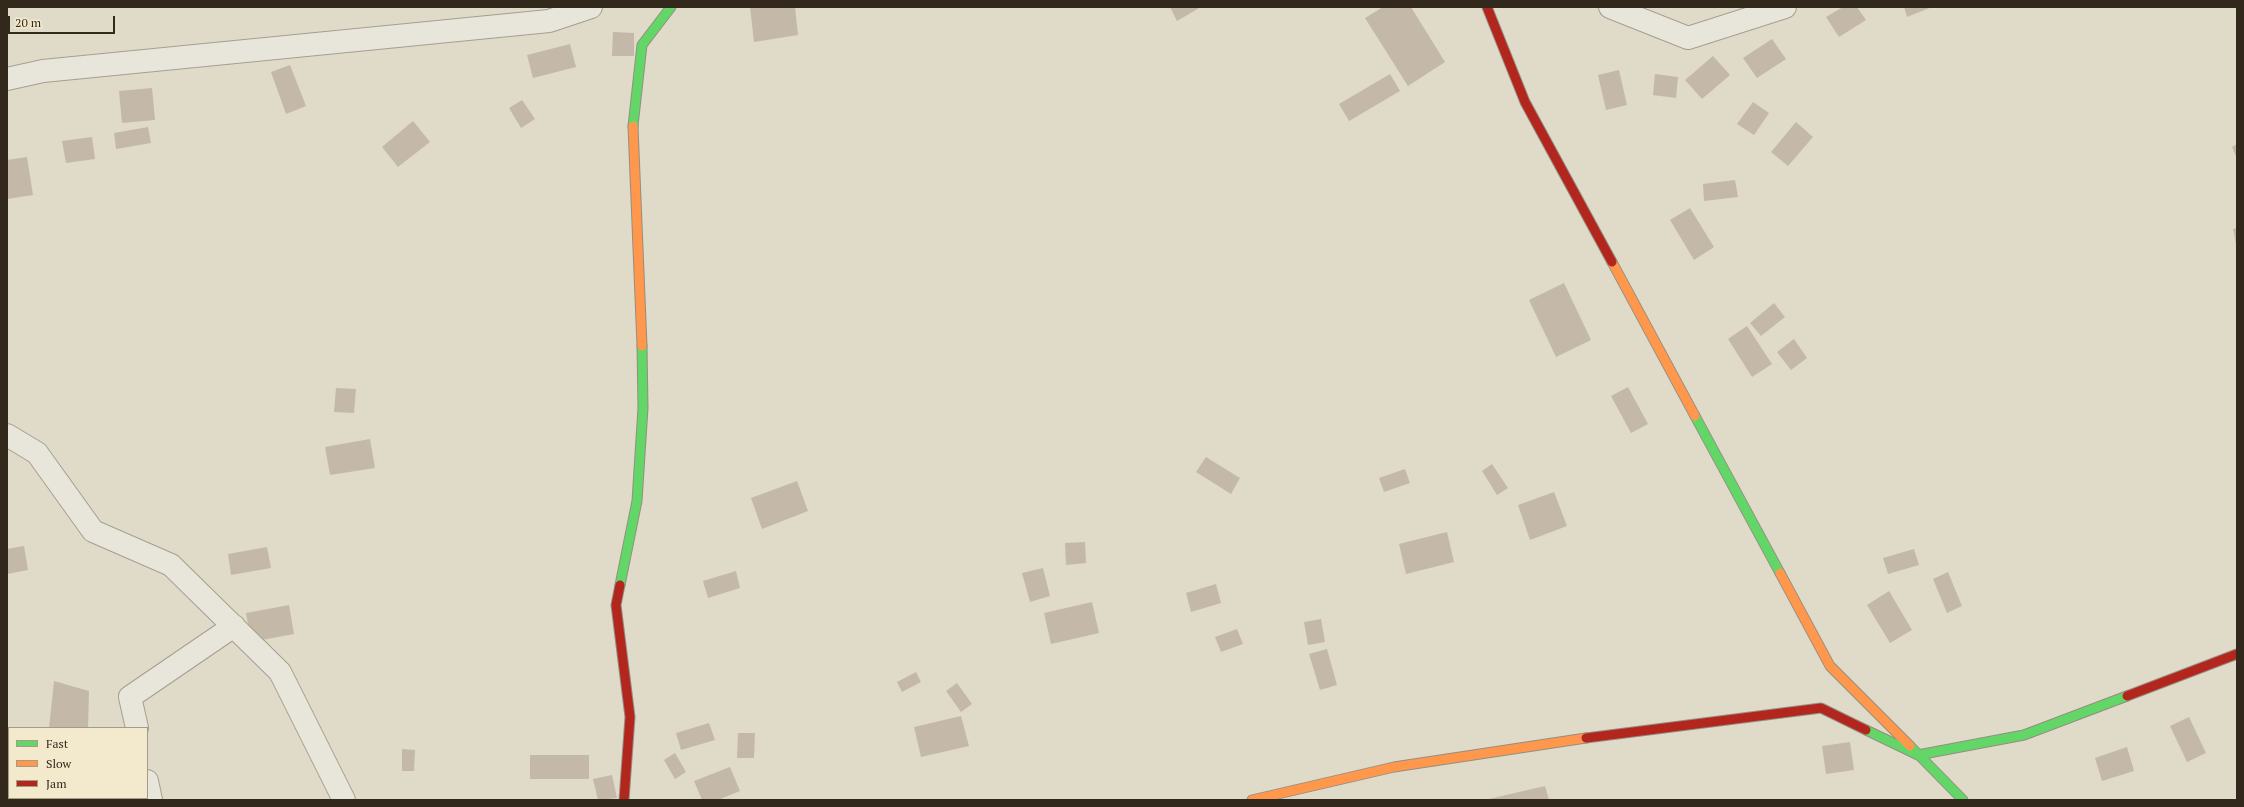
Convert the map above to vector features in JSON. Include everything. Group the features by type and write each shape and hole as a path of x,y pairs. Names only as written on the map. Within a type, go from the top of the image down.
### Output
{"street":[{"path":"7,79 43,71 549,21 591,7"},
{"path":"624,800 630,717 616,605 637,501 643,408 641,291 632,132 642,45 671,7"},
{"path":"1487,7 1525,102 1830,666 1963,800"},
{"path":"1610,7 1688,38 1785,7"},
{"path":"7,435 37,453 93,531 171,564 280,672 344,800"},
{"path":"136,727 130,697 234,626"},
{"path":"1252,800 1394,767 1606,735 1821,708 1918,755 2024,736 2237,654"},
{"path":"148,786 151,800"}],"building":[{"path":"750,7 795,7 798,35 754,42"},
{"path":"1170,7 1201,7 1177,21"},
{"path":"1383,7 1411,7 1445,62 1408,86 1365,18"},
{"path":"1843,7 1857,7 1866,20 1839,37 1826,17"},
{"path":"1904,7 1932,7 1907,17"},
{"path":"613,32 634,33 634,56 612,56"},
{"path":"1772,39 1786,59 1757,78 1743,58"},
{"path":"570,44 576,67 533,78 527,55"},
{"path":"1713,56 1730,75 1702,99 1685,80"},
{"path":"290,65 306,106 286,114 271,72"},
{"path":"1619,70 1627,105 1606,110 1598,75"},
{"path":"1390,74 1400,91 1349,121 1339,104"},
{"path":"1655,74 1678,77 1676,98 1653,95"},
{"path":"152,88 155,120 122,123 119,91"},
{"path":"522,100 535,119 521,128 509,108"},
{"path":"1753,102 1769,113 1754,135 1737,124"},
{"path":"413,121 430,142 398,167 382,147"},
{"path":"1796,122 1813,137 1788,166 1771,152"},
{"path":"148,127 151,143 116,149 114,133"},
{"path":"92,137 95,159 66,163 62,141"},
{"path":"2237,144 2237,159 2232,147"},
{"path":"27,157 33,195 7,199 7,160"},
{"path":"1735,180 1738,197 1704,201 1703,184"},
{"path":"1690,208 1714,247 1694,260 1670,220"},
{"path":"2237,228 2237,244 2236,244 2233,229"},
{"path":"1564,283 1591,340 1556,357 1529,300"},
{"path":"1774,303 1785,317 1761,336 1750,323"},
{"path":"1747,326 1772,364 1752,377 1728,339"},
{"path":"1794,339 1807,358 1791,370 1777,352"},
{"path":"1628,387 1648,424 1631,433 1611,396"},
{"path":"336,388 356,389 354,413 334,412"},
{"path":"370,439 375,468 330,475 325,447"},
{"path":"1206,457 1240,478 1231,494 1196,472"},
{"path":"1492,464 1508,488 1497,495 1482,471"},
{"path":"1405,469 1410,483 1384,492 1379,478"},
{"path":"797,481 808,511 762,529 751,498"},
{"path":"1554,492 1567,526 1530,540 1518,505"},
{"path":"1447,532 1454,562 1406,574 1399,544"},
{"path":"1085,542 1086,563 1066,565 1065,543"},
{"path":"24,546 28,570 7,574 7,549"},
{"path":"267,547 271,568 231,575 228,554"},
{"path":"1914,549 1919,565 1888,574 1883,558"},
{"path":"1043,568 1050,596 1030,602 1022,573"},
{"path":"736,571 740,588 708,598 703,581"},
{"path":"1948,572 1962,606 1947,613 1933,579"},
{"path":"1216,584 1221,603 1191,612 1186,593"},
{"path":"1889,591 1912,630 1890,643 1867,605"},
{"path":"1092,602 1099,633 1051,644 1044,613"},
{"path":"289,605 294,634 251,642 246,613"},
{"path":"1321,619 1325,642 1308,645 1304,622"},
{"path":"1237,629 1243,644 1221,652 1215,637"},
{"path":"1327,649 1337,685 1320,690 1309,654"},
{"path":"916,672 921,682 902,692 897,682"},
{"path":"54,681 89,691 88,727 49,727"},
{"path":"957,683 972,704 961,712 946,691"},
{"path":"961,716 969,746 921,757 914,727"},
{"path":"2189,717 2206,753 2187,762 2170,726"},
{"path":"709,723 715,740 681,750 676,733"},
{"path":"738,733 755,733 754,758 737,758"},
{"path":"1850,742 1854,770 1826,774 1822,746"},
{"path":"2127,747 2134,771 2102,781 2095,758"},
{"path":"402,749 415,750 414,771 402,771"},
{"path":"675,753 686,772 675,779 664,760"},
{"path":"530,755 589,755 589,779 530,779"},
{"path":"730,767 740,791 718,800 702,800 694,781"},
{"path":"612,775 617,798 598,800 593,779"},
{"path":"1545,786 1549,800 1489,800 1489,799"},
{"path":"60,799 76,799 76,800"}],"traffic: fast":[{"path":"633,126 642,45 671,7"},
{"path":"620,585 637,501 643,408 642,346"},
{"path":"1695,416 1780,573"},
{"path":"1866,730 1918,755 2024,735 2127,696"},
{"path":"1910,746 1963,800"}],"traffic: slow":[{"path":"633,126 642,346"},
{"path":"1612,262 1695,416"},
{"path":"1780,573 1830,666 1910,746"},
{"path":"1252,800 1394,767 1586,738"}],"traffic: jam":[{"path":"1487,7 1525,102 1612,262"},
{"path":"620,585 616,605 630,717 624,800"},
{"path":"2127,696 2237,654"},
{"path":"1586,738 1821,708 1866,730"}]}
